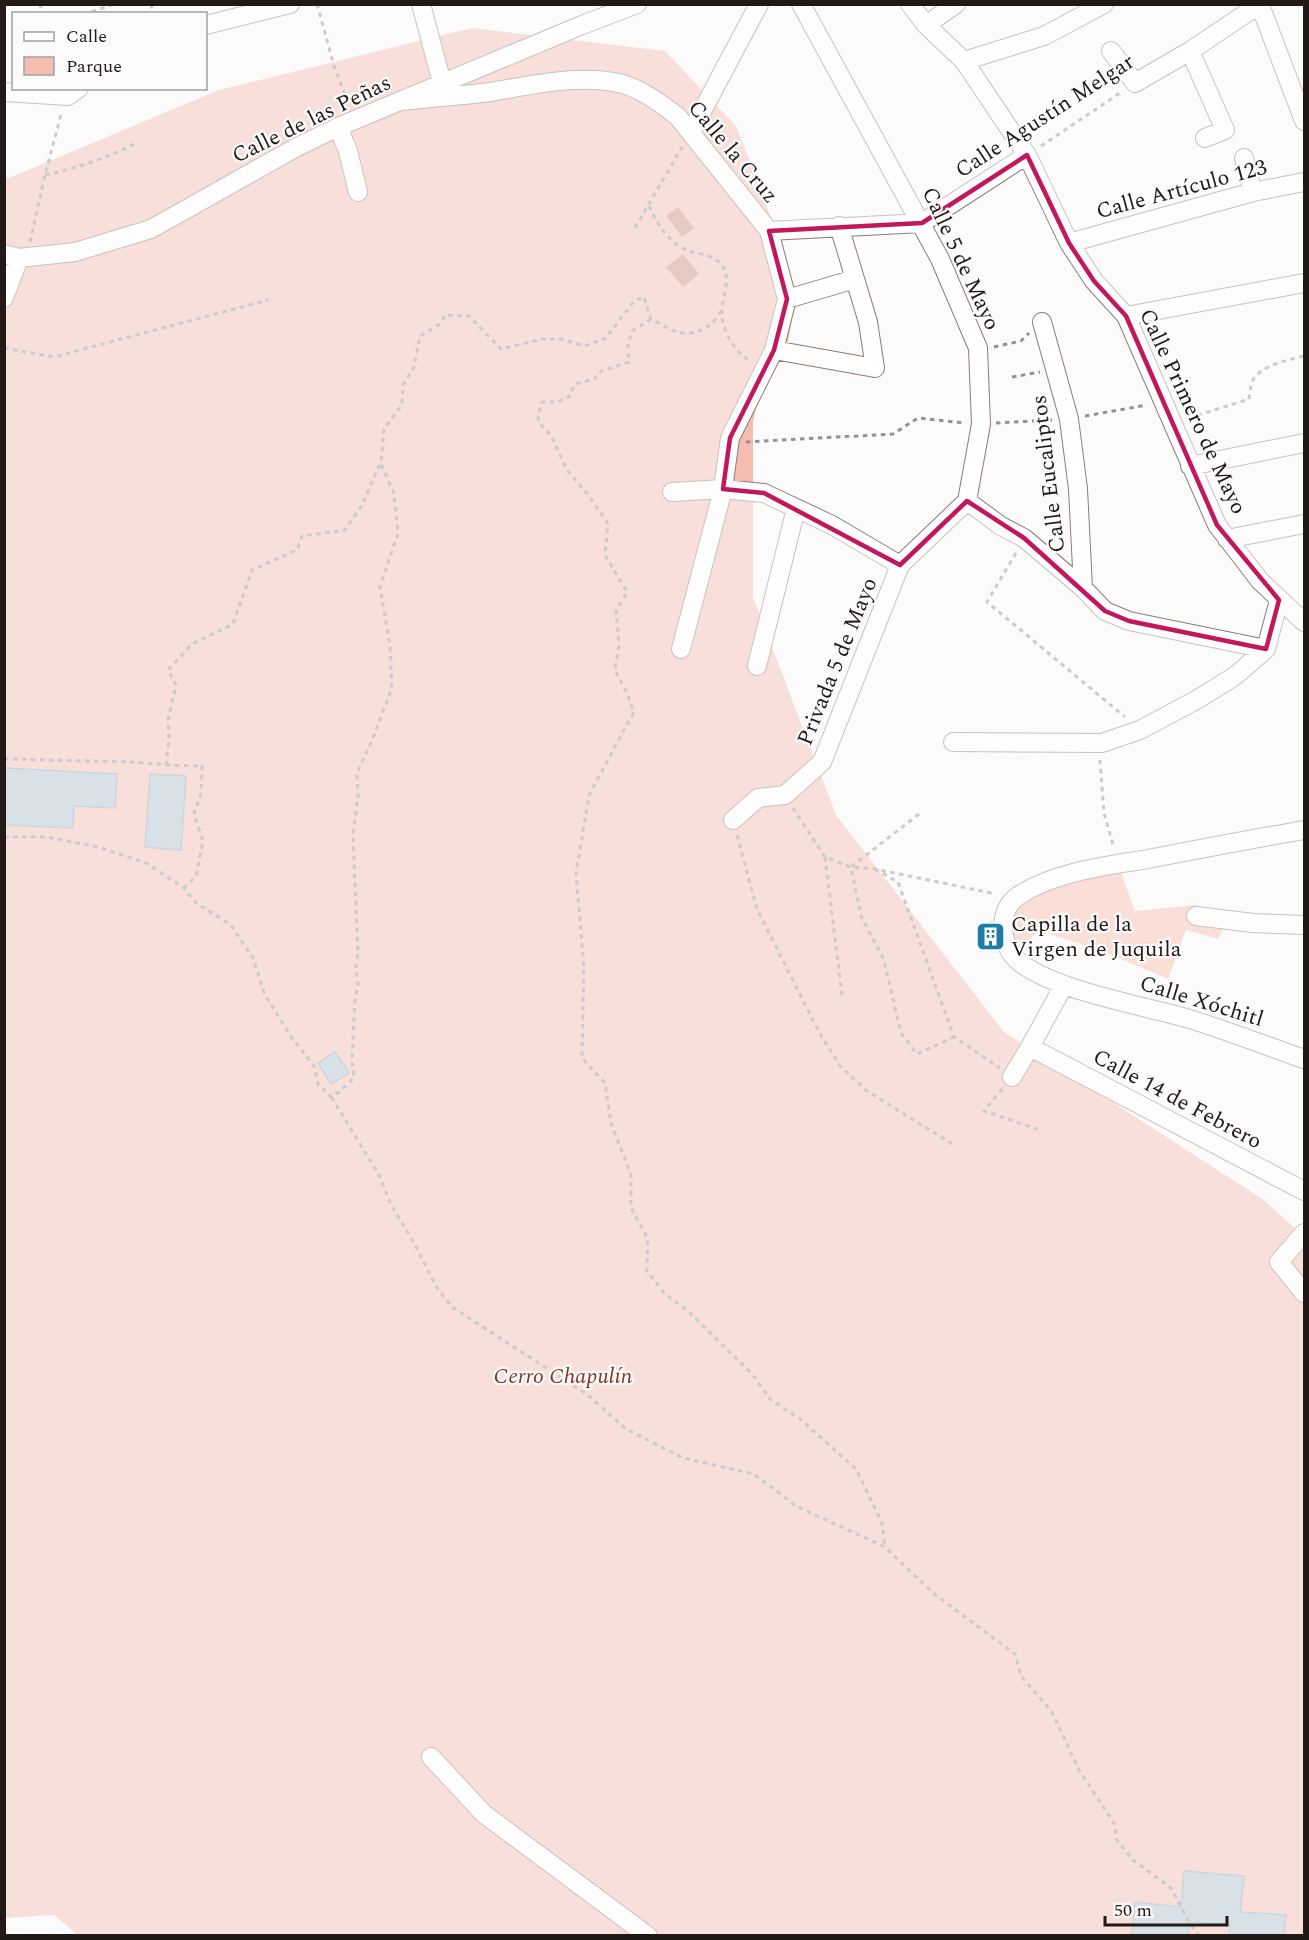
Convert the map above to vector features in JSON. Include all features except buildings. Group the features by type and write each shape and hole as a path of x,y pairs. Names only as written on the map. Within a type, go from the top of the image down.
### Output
{"street":[{"path":"207,25 290,4"},
{"path":"421,4 442,83"},
{"name":"Calle de las Peñas","path":"12,256 75,252 151,229 297,147 343,125 637,4"},
{"path":"691,132 759,4"},
{"name":"Calle 5 de Mayo","path":"801,4 922,222 978,348 981,424 967,501"},
{"name":"Calle Primero de Mayo","path":"910,4 926,25 964,61 1027,155 1069,243 1094,281 1126,316 1217,525 1260,581 1303,620"},
{"path":"926,25 956,4"},
{"path":"964,61 1044,36 1104,4"},
{"path":"1260,5 1305,121"},
{"name":"Calle Agustín Melgar","path":"1135,83 1190,51 1260,5"},
{"path":"1111,51 1135,83"},
{"path":"1190,51 1225,130 1205,138"},
{"name":"Calle la Cruz","path":"401,101 591,78 626,85 659,102 678,117 769,231 787,299 770,357 729,443"},
{"path":"4,92 74,92"},
{"path":"343,125 356,184"},
{"name":"Calle Agustín Melgar","path":"769,231 922,222 1027,155"},
{"path":"1244,158 1253,192"},
{"name":"Calle Artículo 123","path":"1069,243 1253,192 1305,182"},
{"path":"770,357 875,368 868,322 839,226"},
{"path":"4,298 12,256"},
{"path":"787,299 855,279"},
{"path":"1126,316 1305,283"},
{"name":"Calle Eucaliptos","path":"1042,321 1070,419 1078,489 1083,588"},
{"path":"681,649 723,489 729,443"},
{"path":"1190,466 1305,443"},
{"path":"672,492 723,489 764,493 832,525 900,565 967,501"},
{"name":"Calle Eucaliptos","path":"967,501 1001,526 1024,537 1083,588 1105,611 1129,621 1266,649"},
{"path":"757,666 796,508"},
{"path":"1227,539 1305,524"},
{"name":"Privada 5 de Mayo","path":"785,795 822,762 900,565"},
{"path":"953,742 1102,743 1140,730 1235,676 1266,649 1279,600"},
{"path":"733,820 758,798 785,795"},
{"path":"1015,897 1047,880 1118,864 1305,830"},
{"name":"Calle Xóchitl","path":"1015,897 1004,916 1003,937 1016,959 1035,971 1064,985 1193,1020 1305,1059"},
{"path":"1196,916 1253,923 1305,925"},
{"path":"1012,1077 1064,985"},
{"name":"Calle 14 de Febrero","path":"1030,1047 1305,1191"},
{"path":"1305,1233 1279,1262 1305,1293"},
{"path":"1305,1299 1303,1304 1305,1306"},
{"path":"431,1757 484,1814 648,1935"}],"path":[{"path":"90,12 116,4"},
{"path":"317,4 334,66 346,97 343,125"},
{"name":"Calle Agustín Melgar","path":"1027,155 1135,83"},
{"path":"12,256 31,240 45,175 74,92"},
{"path":"635,228 691,132"},
{"path":"45,175 105,159 138,142"},
{"path":"166,765 169,739 168,720 176,686 168,670 192,644 233,624 252,570 297,550 302,536 345,530 362,505 381,464 384,429 402,405 403,385 414,367 420,336 440,324 444,315 469,316 501,349 543,339 561,339 585,346 606,338 634,300 644,297 651,319 679,332 704,330 718,318 726,276 721,264 708,255 689,251 674,242 658,226 649,206"},
{"path":"4,348 54,357 268,300"},
{"path":"721,311 726,332 734,346 747,359 770,357"},
{"path":"651,319 632,331 628,346 629,362 601,370 594,379 575,384 569,397 557,402 542,402 538,422 551,435 567,470 590,497 608,524 605,555 627,592 616,611 619,645 615,670 634,712 589,795 576,874 584,967 582,1058 604,1083 611,1123 632,1175 631,1208 648,1239 647,1271 665,1294 687,1310 752,1374 770,1399 800,1419 856,1469 882,1522 885,1547"},
{"path":"978,348 994,347 1021,340 1042,321"},
{"path":"1173,423 1249,399 1251,384 1261,372 1287,360 1305,356"},
{"path":"1012,377 1057,369"},
{"path":"729,443 893,434 918,418 981,424 1070,419 1163,402"},
{"path":"332,1098 354,1078 352,1061 358,953 353,835 358,796 357,773 392,688 390,645 380,587 398,533 394,493 381,464"},
{"path":"1024,537 987,602 1140,730"},
{"path":"1102,743 1100,755 1104,813 1118,864"},
{"path":"4,759 202,766 201,793 194,814 202,841 196,876 184,888"},
{"path":"785,795 825,857 842,995"},
{"path":"851,867 920,814"},
{"path":"733,820 757,909 819,1032 840,1066 867,1090 906,1117 954,1145"},
{"path":"4,837 46,837 98,847 146,863 184,888 196,903 231,925 253,958 265,995 292,1038 314,1066 318,1084 332,1098 379,1175 391,1205 437,1288 452,1307 588,1395 626,1429 683,1458 754,1474 796,1506 885,1547 933,1593 1015,1654 1021,1676 1052,1712 1079,1770 1114,1823 1117,1840 1133,1860 1171,1888 1189,1922 1199,1935"},
{"path":"825,857 851,867 875,869 1015,897"},
{"path":"851,867 861,916 884,960 901,1033 917,1054 954,1037"},
{"path":"875,869 898,882 954,1037 1012,1077 984,1111 1037,1129"}],"highlighted area":[{"path":"1027,155 1069,243 1094,281 1126,316 1217,525 1279,600 1266,649 1129,621 1105,611 1024,538 967,501 900,565 764,493 723,489 730,438 774,350 787,299 769,231 922,223"}],"green space":[{"name":"Cerro Chapulín","path":"472,28 665,51 736,126 761,189 786,265 792,319 787,348 760,389 753,422 753,597 836,815 1004,1032 1261,1198 1304,1236 1304,1935 79,1936 54,1915 5,1918 4,177 9,178 219,90"}],"shaded area":[{"path":"678,207 694,228 682,237 666,216"},
{"path":"683,254 699,274 683,287 666,267"},
{"path":"1118,864 1135,911 1196,905 1224,927 1218,939 1186,930 1168,979 1100,950 1055,936 1039,928 1016,959 1004,916 1015,897"}],"place":[{"name":"Capilla de la Virgen de Juquila","path":"990,936"}]}
